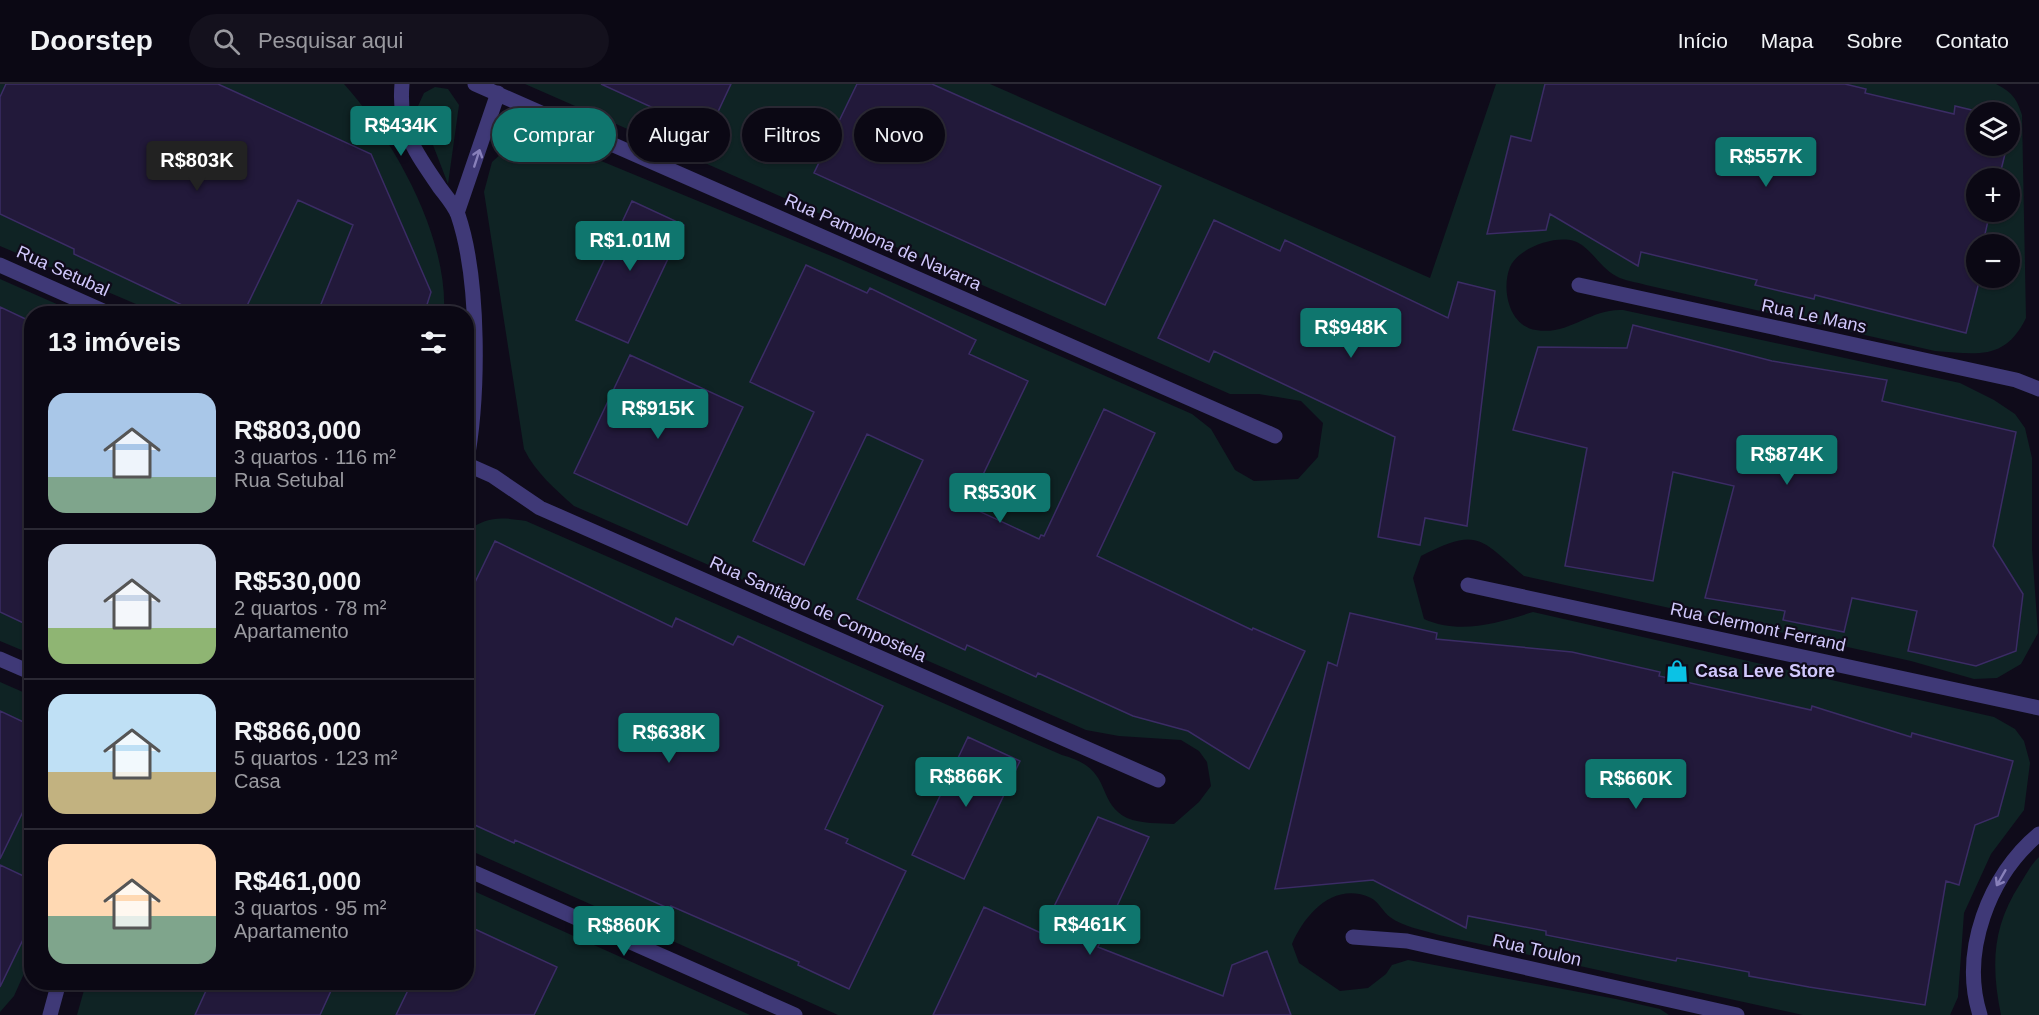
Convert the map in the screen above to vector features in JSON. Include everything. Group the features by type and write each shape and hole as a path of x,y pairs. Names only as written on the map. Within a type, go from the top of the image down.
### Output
{"street":[{"path":"402,84 400,107 403,126 420,158 457,213 470,273 472,306"},
{"name":"Rua Pamplona de Navarra","path":"475,84 1275,436"},
{"path":"457,213 498,93"},
{"name":"Rua Setubal","path":"0,264 92,306"},
{"name":"Rua Le Mans","path":"1579,285 2016,380 2039,389"},
{"path":"474,342 476,377 474,396"},
{"name":"Rua Santiago de Compostela","path":"474,468 493,477 540,508 1158,780"},
{"name":"Rua Clermont Ferrand","path":"1468,585 2039,708"},
{"path":"0,659 24,670"},
{"path":"1976,1011 1974,969 1978,933 1985,911 2007,868 2034,838 2039,824"},
{"path":"474,873 795,1015"},
{"name":"Rua Toulon","path":"1353,937 1407,941 1713,1012 1737,1015"},
{"path":"50,1015 57,990"}],"green space":[{"path":"0,84 344,84 381,133 414,191 437,253 443,283 444,306 141,306 0,246"},
{"path":"525,84 990,84 1430,278 1496,84 1996,84 2006,90 2017,102 1966,102 1966,156 2020,156 2020,110 2022,115 2026,318 2009,342 1999,348 1977,353 1935,351 1619,278 1574,241 1548,242 1521,254 1510,267 1506,286 1510,305 1519,322 1536,330 1559,329 1600,313 1623,310 1960,383 1994,400 2015,414 2025,428 2032,458 2032,549 2038,633 2021,664 1997,678 1974,679 1911,661 1524,576 1498,553 1478,541 1467,539 1455,541 1421,556 1413,578 1424,619 1438,624 1478,626 1533,612 1994,717 2015,729 2024,741 2030,763 2024,810 1991,854 1964,913 1958,997 1950,1015 1803,1015 1439,935 1407,926 1395,920 1371,898 1358,894 1345,894 1322,903 1305,922 1292,944 1299,963 1340,991 1368,988 1386,974 1392,965 1408,960 1616,999 1660,1009 1669,1015 838,1015 474,852 474,527 495,519 526,521 1079,761 1090,768 1097,777 1110,803 1117,811 1132,820 1174,824 1199,802 1211,786 1207,762 1199,751 1181,740 1119,736 1086,730 574,506 540,473 524,449 484,192 492,162 604,162 841,260 1192,414 1211,429 1235,470 1254,481 1298,479 1318,457 1323,423 1301,401 1259,394 1230,394 702,162 730,162 730,108 628,108 628,129 616,124 616,108 580,108"},
{"path":"435,87 448,89 459,105 448,184 418,106 424,93"},
{"path":"0,279 61,306 24,306 24,651 0,641"},
{"path":"0,682 24,692 24,974 14,996 0,1012"},
{"path":"2039,857 2039,1015 2001,1015 1995,963 1999,931 2011,900"},
{"path":"474,891 750,1015 77,1015 84,990 474,990"}],"building":[{"path":"6,84 218,84 371,154 431,292 427,306 320,306 353,225 298,200 247,306 184,306 74,254 74,249 0,214 0,97"},
{"path":"601,84 731,84 720,108 653,108"},
{"path":"857,84 932,84 1161,186 1105,305 814,173 819,162 842,162 842,115"},
{"path":"1545,84 1845,84 1866,89 1865,93 1954,114 1955,106 1966,109 1966,156 2004,156 2002,168 1966,168 1966,222 1988,222 1985,234 1966,234 1966,288 1977,288 1966,333 1815,295 1814,299 1755,285 1757,280 1641,252 1638,266 1550,214 1546,230 1487,234 1511,136 1531,141"},
{"path":"632,201 684,225 628,343 576,320"},
{"path":"1214,220 1280,251 1285,240 1448,318 1458,282 1495,291 1467,526 1425,518 1420,545 1378,537 1395,437 1214,351 1209,362 1158,338"},
{"path":"806,265 867,293 870,288 976,340 969,354 1028,381 968,506 1039,539 1041,535 1044,536 1104,409 1155,433 1097,556 1252,630 1253,628 1305,651 1249,769 1188,731 1133,716 1038,673 1036,677 967,645 965,650 857,599 923,460 867,434 804,565 753,541 814,412 750,382"},
{"path":"0,307 24,318 24,623 0,612"},
{"path":"1633,325 1772,361 1887,380 1882,401 2016,432 1993,546 2023,594 2016,651 1976,666 1908,651 1917,611 1852,598 1844,632 1783,620 1785,611 1705,598 1734,486 1673,472 1653,581 1565,566 1587,448 1513,430 1538,347 1627,348"},
{"path":"630,355 743,407 687,525 574,473"},
{"path":"495,541 672,627 676,618 733,645 738,636 883,706 825,829 848,839 846,843 906,871 849,989 798,965 799,962 671,906 670,909 515,840 514,843 474,825 474,584"},
{"path":"1350,613 1437,633 1436,639 1572,652 1660,672 1659,676 1811,710 1812,706 1911,737 1912,733 2013,761 1998,816 1975,825 1959,885 1946,881 1925,1005 1749,976 1749,972 1677,958 1676,961 1546,935 1546,931 1468,916 1466,928 1373,880 1275,889 1328,662 1337,666"},
{"path":"0,711 24,722 24,810 0,859"},
{"path":"968,737 1020,761 964,879 912,855"},
{"path":"1098,817 1149,837 1098,947 1223,996 1232,965 1267,951 1291,1015 933,1015 984,907 1041,933"},
{"path":"0,865 24,876 24,938 0,987"},
{"path":"474,929 557,967 534,1015 396,1015 408,990 474,990"},
{"path":"206,990 331,990 320,1015 195,1015"}],"place":[{"name":"Casa Leve Store","path":"1677,671"}]}
